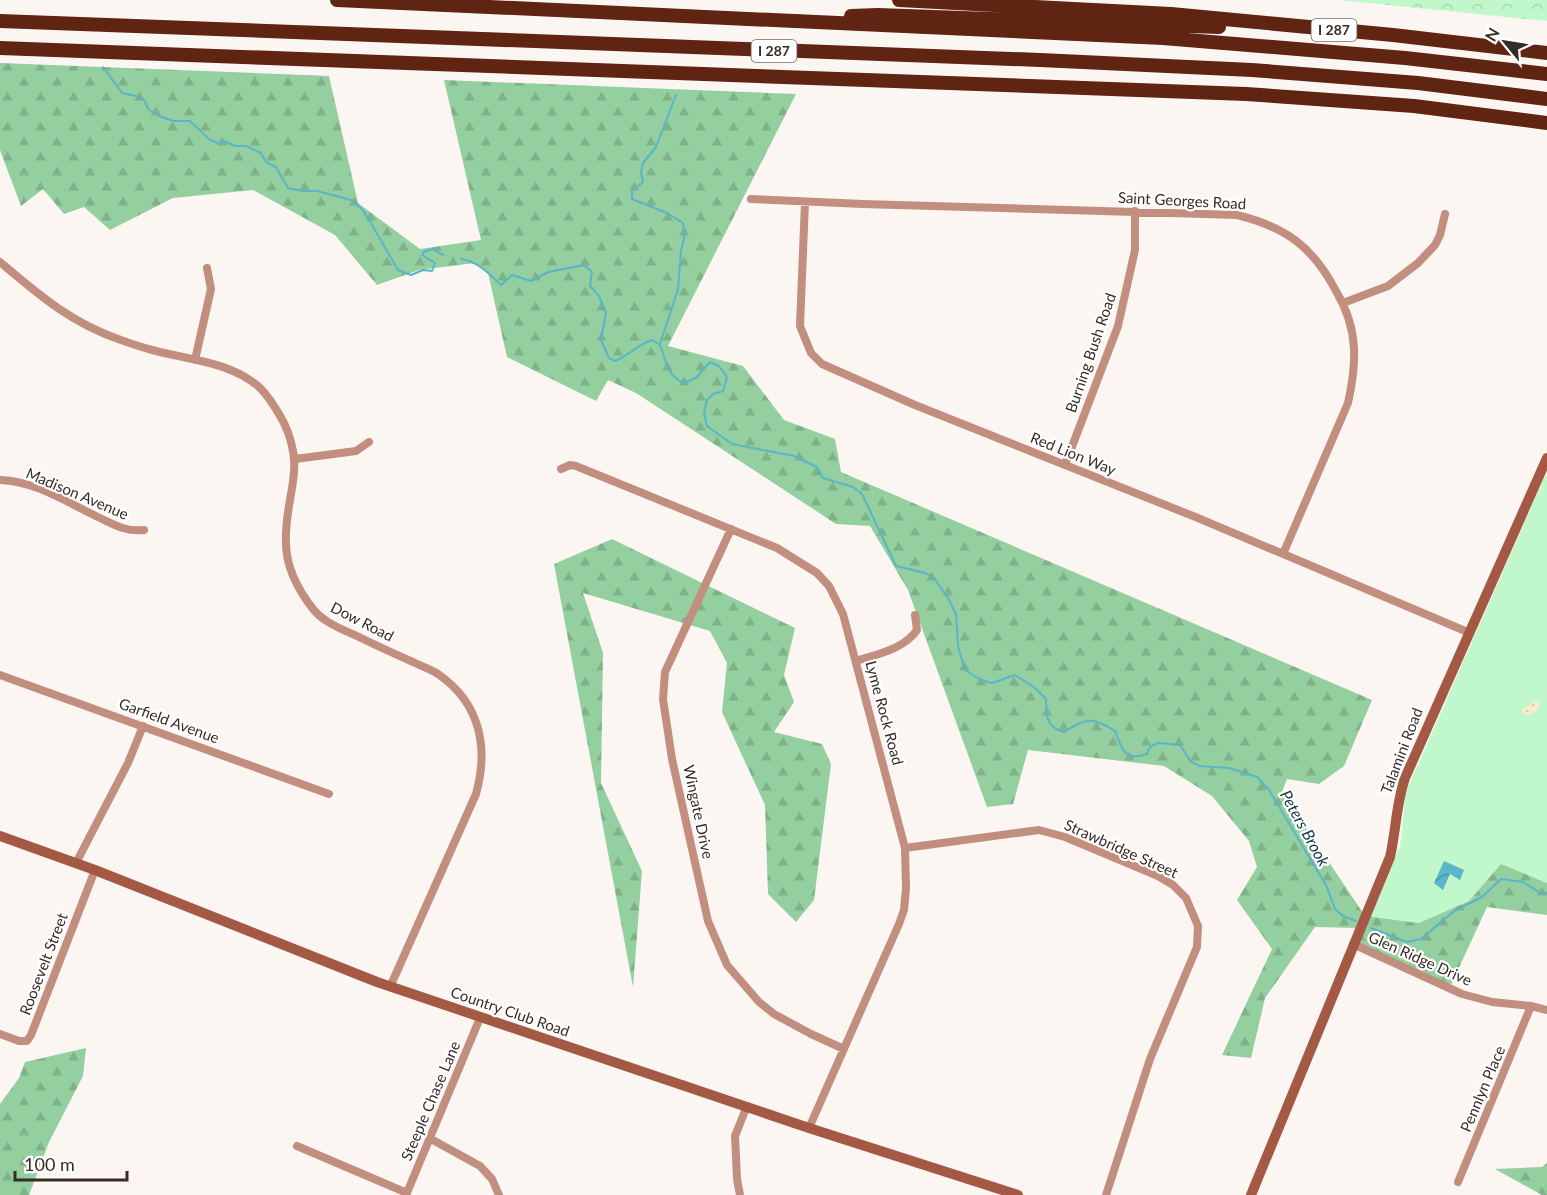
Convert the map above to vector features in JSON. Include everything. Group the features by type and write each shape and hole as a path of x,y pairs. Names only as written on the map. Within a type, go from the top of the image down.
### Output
{"highway":[{"name":"I 287","path":"337,0 1163,38 1405,58 1547,74"},
{"name":"I 287","path":"899,0 1171,14 1393,35 1547,53"},
{"path":"770,20 878,15 1252,28 1275,25"},
{"name":"I 287","path":"0,21 1252,70 1418,83 1547,99"},
{"name":"I 287","path":"0,48 1246,94 1414,106 1547,123"}],"street":[{"name":"Saint Georges Road","path":"751,199 1237,215 1269,225 1296,241 1324,268 1343,303 1354,348 1353,381 1348,403 1283,554"},
{"name":"Red Lion Way","path":"805,202 800,326 811,353 822,364 915,405 1198,518 1470,633"},
{"name":"Burning Bush Road","path":"1065,465 1120,320 1135,250 1135,211"},
{"path":"1343,303 1388,286 1418,263 1440,235 1445,213"},
{"name":"Dow Road","path":"0,262 51,306 77,321 118,339 154,351 223,366 243,375 258,386 278,412 292,441 296,465 286,542 287,555 296,582 314,610 334,625 438,674 465,699 472,710 481,736 482,773 476,794 390,987"},
{"path":"195,360 211,289 207,268"},
{"path":"295,459 356,451 369,442"},
{"name":"Talamini Road","path":"1251,1195 1390,857 1397,805 1405,778 1547,458"},
{"name":"Lyme Rock Road","path":"561,469 570,465 576,466 777,548 817,573 836,597 856,661 905,848 906,888 900,924 809,1128"},
{"name":"Madison Avenue","path":"0,480 9,480 42,490 126,530 144,530"},
{"name":"Wingate Drive","path":"731,529 665,672 663,699 672,759 708,921 728,965 759,1002 774,1014 844,1048"},
{"path":"856,661 893,648 910,639 917,630 915,615"},
{"name":"Garfield Avenue","path":"0,675 329,794"},
{"path":"76,863 128,763 143,726"},
{"name":"Strawbridge Street","path":"905,848 1039,830 1065,837 1158,876 1173,885 1186,898 1198,926 1197,947 1150,1059 1106,1195"},
{"name":"Country Club Road","path":"0,836 95,870 390,987 809,1128 1018,1195"},
{"name":"Roosevelt Street","path":"0,1034 27,1041 31,1035 95,870"},
{"name":"Glen Ridge Drive","path":"1353,944 1473,998 1547,1010"},
{"name":"Pennlyn Place","path":"1458,1182 1531,1006"},
{"name":"Steeple Chase Lane","path":"406,1194 480,1018"},
{"path":"740,1195 735,1136 747,1106"},
{"path":"431,1139 480,1166 492,1179 499,1195"},
{"path":"297,1146 406,1194"}],"green space":[{"path":"1339,0 1547,0 1547,21"},
{"path":"0,63 329,76 358,203 420,249 481,240 444,80 796,94 668,346 743,366 784,420 835,439 841,472 1372,700 1344,766 1319,784 1287,779 1282,792 1365,916 1419,923 1469,901 1501,864 1547,883 1547,915 1487,907 1451,985 1352,945 1360,928 1315,927 1265,998 1251,1058 1222,1055 1272,949 1237,900 1257,867 1249,841 1212,796 1164,766 1028,750 1013,804 987,807 908,590 870,526 836,524 636,393 608,380 596,401 507,357 488,273 475,263 419,270 377,285 335,235 253,190 173,198 110,230 84,207 64,214 43,189 21,206 0,150"},
{"path":"1545,476 1547,477 1547,883 1501,864 1469,901 1419,923 1365,916 1400,847 1406,792"},
{"path":"612,539 795,628 784,675 794,702 774,732 822,744 831,764 814,900 796,922 768,894 765,805 722,712 727,663 710,631 583,593 603,653 601,783 642,871 633,987 554,564"},
{"path":"86,1048 83,1076 49,1142 29,1195 0,1195 0,1104 19,1078 25,1062"},
{"path":"1547,1163 1547,1195 1542,1195 1495,1169 1542,1167"}],"sand":[{"path":"1536,701 1540,705 1537,710 1529,715 1522,713 1523,709"}],"water":[{"path":"1444,861 1464,870 1460,880 1450,874 1443,890 1434,883"}],"waterway":[{"name":"Peters Brook","path":"103,67 122,93 145,101 148,109 159,116 174,121 190,121 210,140 246,146 261,153 266,162 276,167 288,188 318,191 351,200 362,209 398,270 411,275 423,270 432,271 435,263 422,255 424,252 432,249 443,255"},
{"path":"660,344 678,289 681,251 685,234 683,223 667,213 632,199 632,191 643,182 641,172 643,163 656,147 676,95"},
{"name":"Peters Brook","path":"461,259 478,265 501,285 512,275 531,281 548,272 584,265 592,272 590,286 599,296 606,313 601,340 609,358 615,361 652,340 660,345 671,372 684,383 696,378 710,362 719,366 727,377 723,391 713,394 707,400 704,413 707,426 732,444 794,456 817,467 823,478 853,487 862,494 896,566 925,573 934,578 948,598 956,614 958,646 965,670 981,680 992,683 1015,675 1035,688 1046,699 1048,720 1058,730 1064,732 1078,724 1094,721 1115,731 1122,748 1129,755 1147,754 1150,747 1158,743 1180,745 1191,762 1200,766 1229,768 1257,777 1269,790 1326,885 1335,909 1343,916 1356,921"},
{"name":"Peters Brook","path":"1371,928 1407,942 1421,939 1454,911 1482,897 1501,879 1523,882 1542,894 1547,893"}]}
